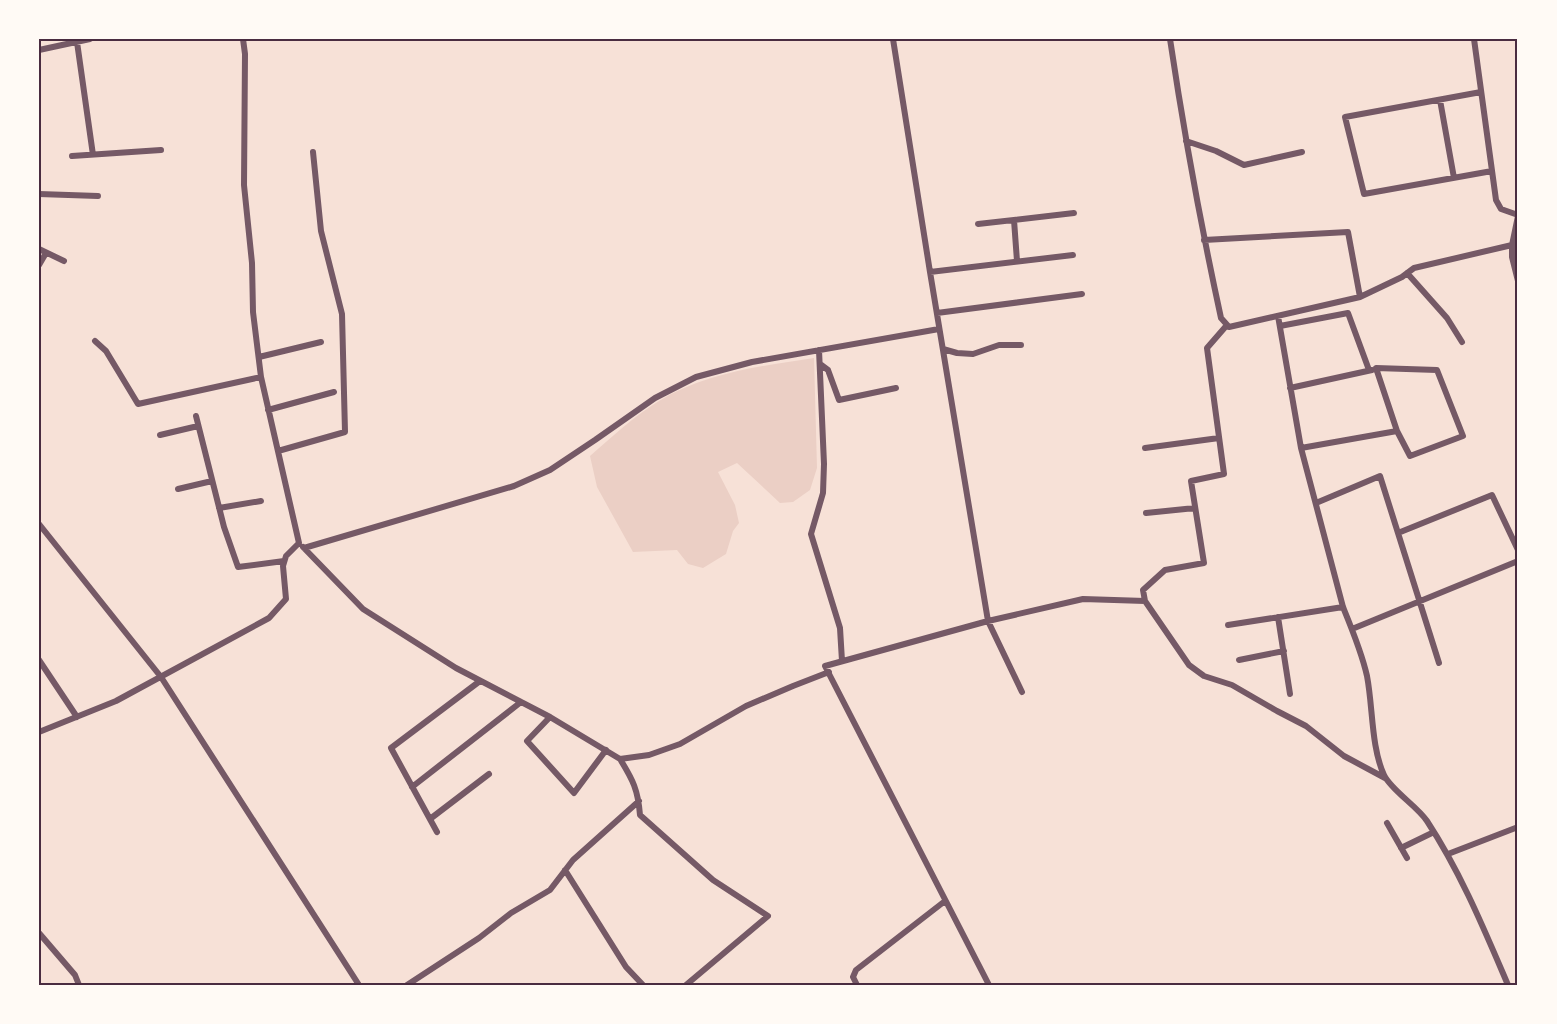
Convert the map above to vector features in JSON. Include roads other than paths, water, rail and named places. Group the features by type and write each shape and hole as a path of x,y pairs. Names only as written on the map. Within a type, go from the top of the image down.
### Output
{"street":[{"path":"39,50 90,39"},
{"path":"243,39 245,54 244,185 252,263 253,312 261,377 298,543 363,609 456,668 550,717 620,759 633,780 640,815 713,879 768,916 686,985"},
{"path":"893,39 988,621 1022,692"},
{"path":"1170,39 1204,240 1221,318 1229,327 1360,297 1402,277 1414,268 1512,245"},
{"path":"1474,39 1496,200 1501,209 1518,216 1512,245 1512,256 1518,281"},
{"path":"77,42 93,155"},
{"path":"1481,92 1345,117 1364,194 1492,171"},
{"path":"1440,100 1454,178"},
{"path":"1186,141 1215,151 1244,165 1302,152"},
{"path":"72,156 161,150"},
{"path":"278,450 345,432 342,314 321,231 313,152"},
{"path":"39,194 98,196"},
{"path":"978,224 1074,213"},
{"path":"1014,220 1017,261"},
{"path":"1204,240 1348,232 1360,297"},
{"path":"39,265 42,251 64,261"},
{"path":"930,272 1073,255"},
{"path":"1407,273 1447,318 1462,342"},
{"path":"936,313 1082,294"},
{"path":"1280,326 1348,313 1373,369 1397,431 1410,456 1463,436 1437,370 1373,369 1290,388"},
{"path":"1278,316 1301,448 1343,607 1366,675 1378,760 1385,778"},
{"path":"1227,325 1207,348 1224,474 1191,481 1204,563 1165,570 1143,590 1145,601 1190,665 1204,676 1232,685 1306,726 1344,756 1385,778 1425,818 1448,854 1471,898 1508,985"},
{"path":"304,548 514,486 550,470 655,398 696,377 752,362 939,328"},
{"path":"95,341 106,351 138,404 261,377"},
{"path":"259,357 321,342"},
{"path":"943,349 973,354 999,345 1021,345"},
{"path":"819,350 824,464 823,493 811,534 840,628 842,661"},
{"path":"820,364 828,370 839,400 896,388"},
{"path":"268,410 334,392"},
{"path":"196,416 224,527 238,567 284,561"},
{"path":"160,435 198,426"},
{"path":"1301,448 1397,431"},
{"path":"1145,448 1219,438"},
{"path":"1316,503 1380,476 1439,663"},
{"path":"178,489 212,481"},
{"path":"1398,533 1492,495 1518,550"},
{"path":"219,508 261,501"},
{"path":"1146,513 1195,508"},
{"path":"39,524 161,677 358,985"},
{"path":"39,732 117,701 269,618 286,599 284,561 298,543"},
{"path":"1352,629 1518,561"},
{"path":"989,985 825,666 988,621 1083,599 1145,601"},
{"path":"1228,625 1343,607"},
{"path":"1278,617 1290,694"},
{"path":"1239,660 1284,651"},
{"path":"39,660 77,717"},
{"path":"620,759 649,755 680,744 746,706 829,672"},
{"path":"437,832 391,748 480,681"},
{"path":"412,787 521,702"},
{"path":"550,717 527,741 574,793 606,750"},
{"path":"430,819 489,774"},
{"path":"406,985 479,938 511,913 550,890 573,861 639,801"},
{"path":"1387,823 1407,858"},
{"path":"1448,854 1518,827"},
{"path":"1401,848 1434,832"},
{"path":"566,870 626,967 643,985"},
{"path":"857,985 853,977 856,970 945,901"},
{"path":"39,933 75,975 79,985"}]}
